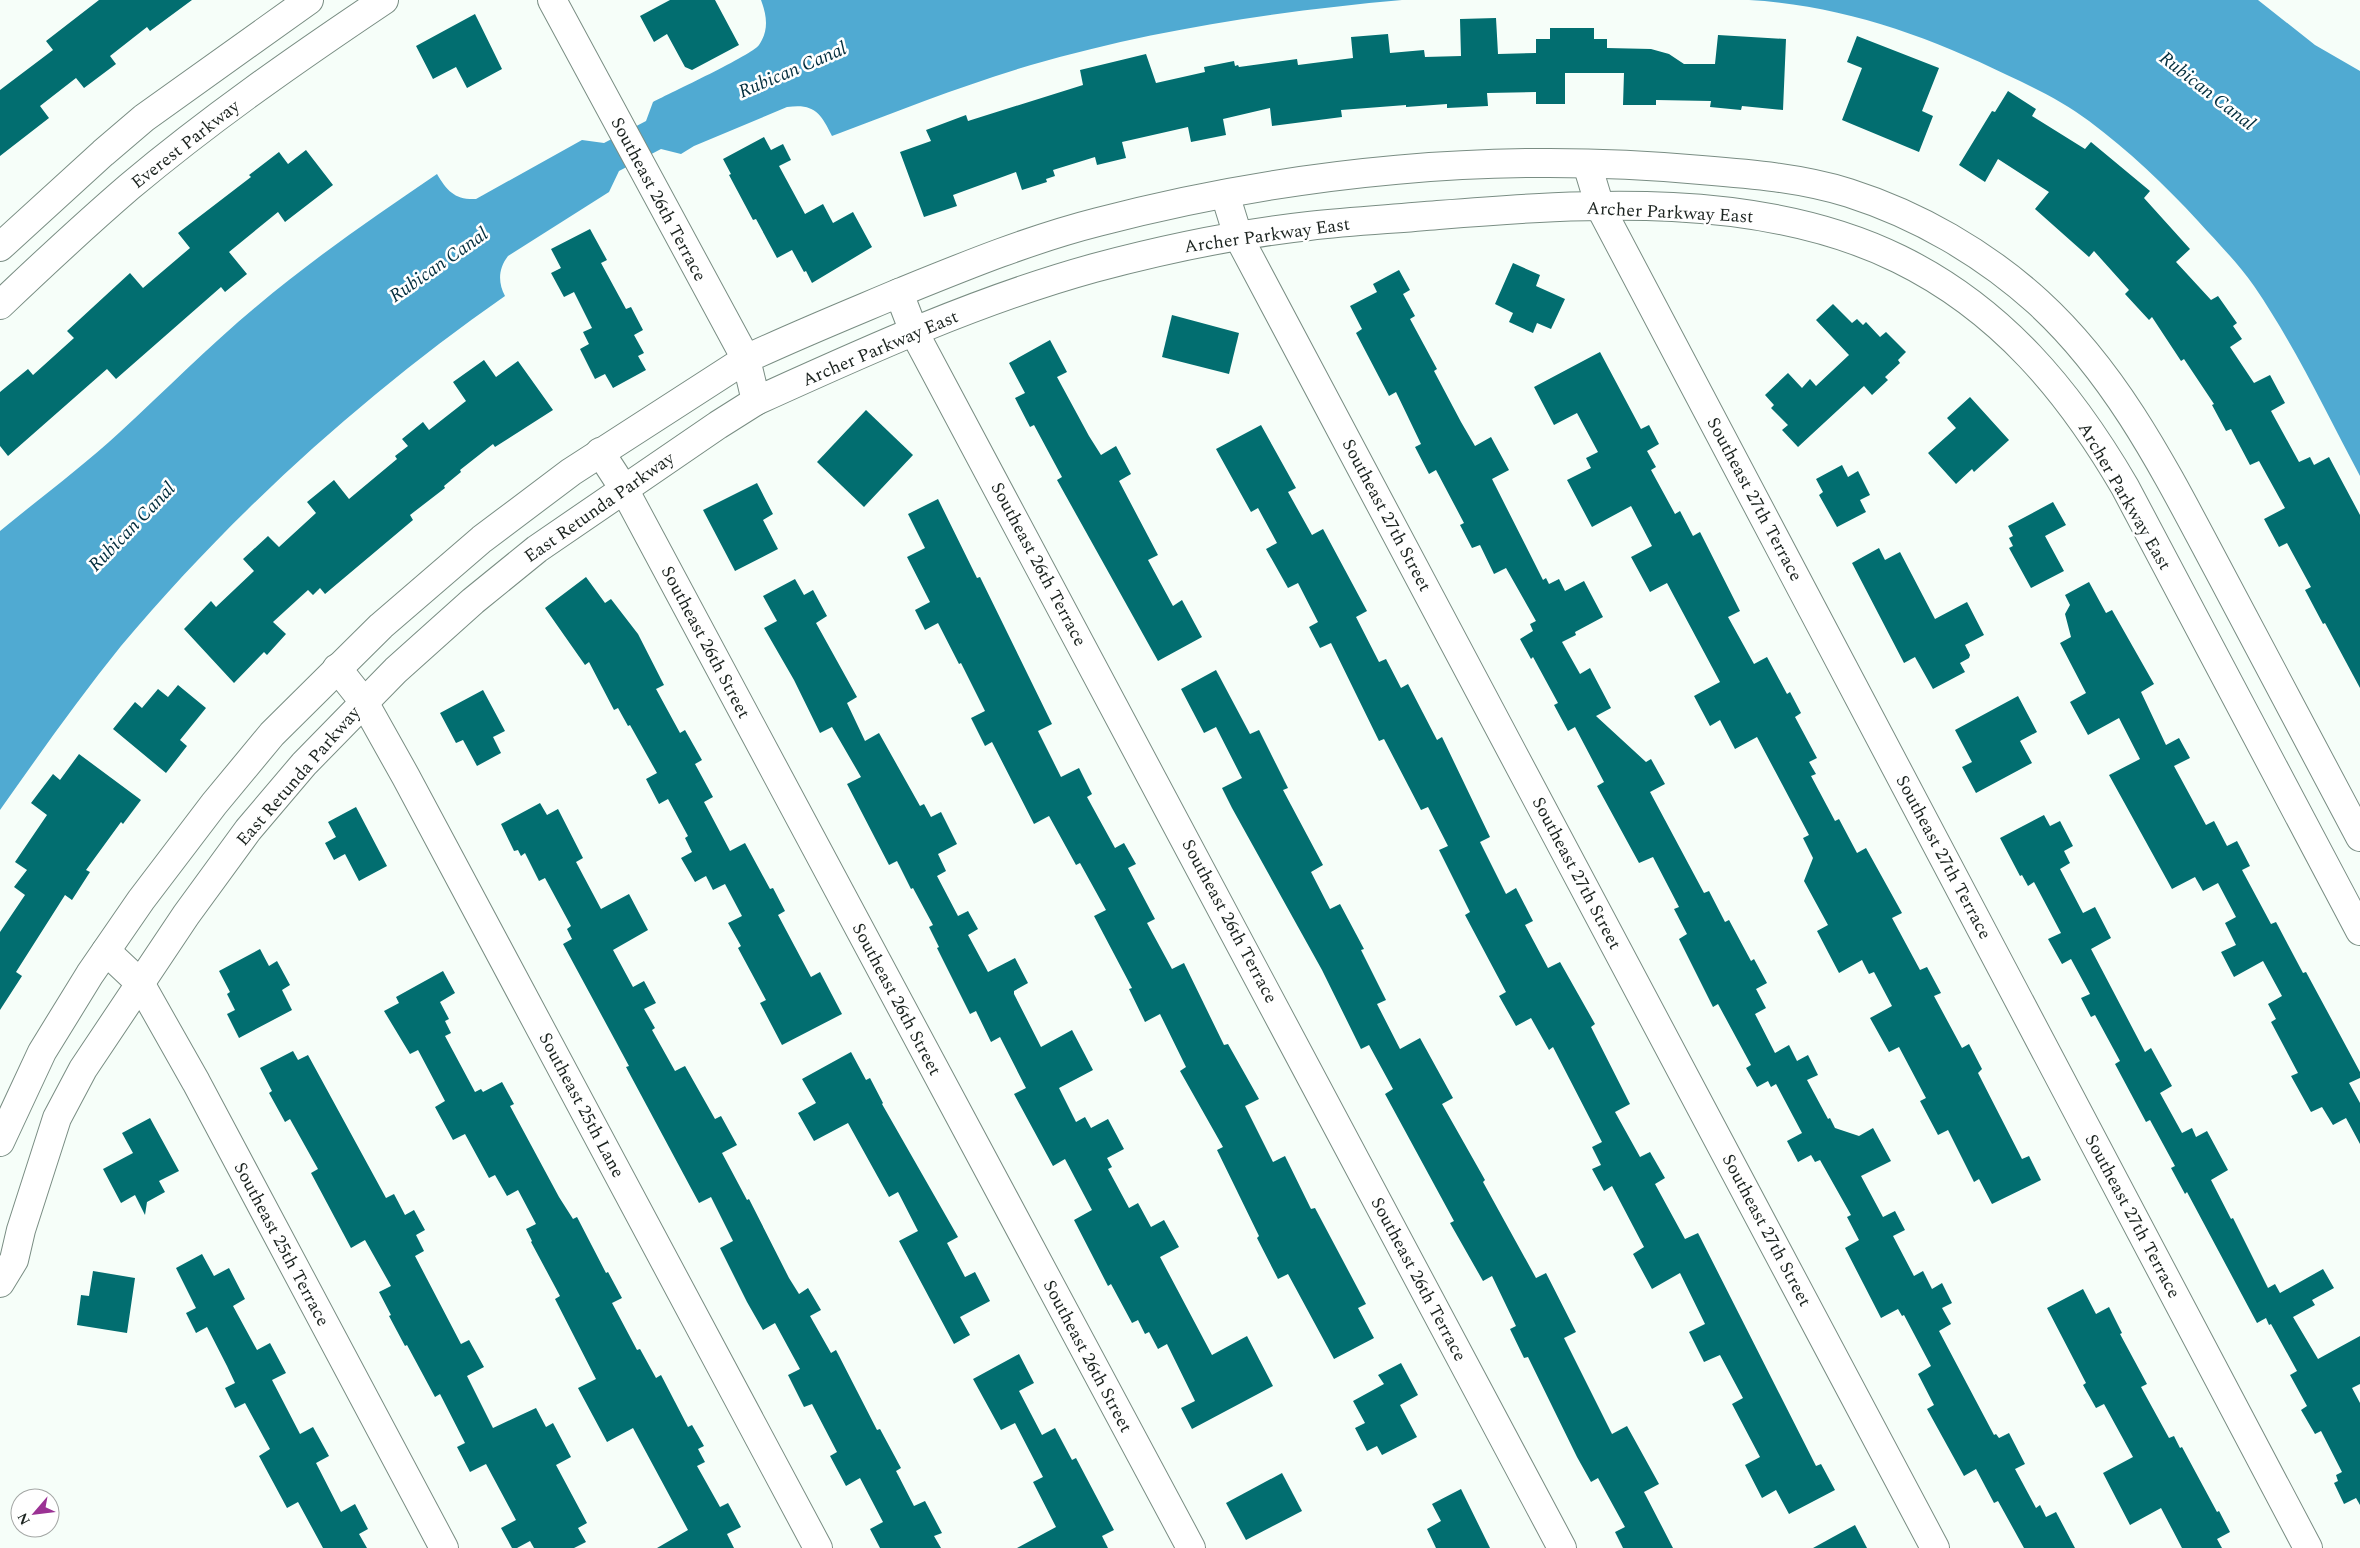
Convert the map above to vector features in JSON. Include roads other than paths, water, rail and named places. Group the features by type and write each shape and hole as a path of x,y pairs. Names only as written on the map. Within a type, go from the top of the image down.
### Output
{"street":[{"path":"0,247 102,153 144,118 309,0"},
{"name":"Everest Parkway","path":"3,296 185,141 284,68 384,0"},
{"name":"Southeast 26th Terrace","path":"552,0 746,359 756,401"},
{"path":"0,1142 42,1052 106,951 214,804 272,734 381,626 482,539 600,452 746,359 899,293 1010,250 1095,222 1182,202 1309,180 1406,169 1587,164 1652,165 1755,175 1789,179 1848,192 1894,210 1939,232 1974,253 2038,302 2082,346 2145,437 2360,837"},
{"name":"Southeast 27th Terrace","path":"1587,164 1600,207 2308,1548"},
{"name":"Southeast 27th Street","path":"1226,194 1238,236 1935,1548"},
{"name":"Archer Parkway East","path":"756,401 914,332 1030,288 1094,268 1238,236 1311,225 1507,210 1600,207 1735,212 1803,224 1860,242 1901,260 1931,277 1990,318 2045,370 2086,425 2125,487 2360,931"},
{"name":"Southeast 26th Terrace","path":"899,293 914,332 1062,605 1562,1548"},
{"name":"East Retunda Parkway","path":"0,1283 14,1260 21,1230 57,1118 83,1069 140,983 248,830 304,764 364,702 480,595 537,549 756,401"},
{"name":"Southeast 26th Street","path":"600,452 624,489 1190,1548"},
{"name":"Southeast 25th Lane","path":"337,668 364,702 406,776 818,1548"},
{"name":"Southeast 25th Terrace","path":"106,951 140,983 200,1090 444,1548"}],"water":[{"name":"Rubican Canal","path":"761,0 1402,0 1262,16 1123,42 1031,65 980,81 832,136 816,111 804,107 787,107 694,146 681,154 661,149 619,171 609,192 508,256 502,266 500,276 505,296 452,334 350,415 254,503 208,550 164,597 105,666 0,810 0,531 106,445 257,306 300,271 368,222 437,174 452,193 462,198 476,199 582,140 604,143 646,121 653,102 742,57 759,45 766,28 765,12"},
{"name":"Rubican Canal","path":"1749,0 2258,0 2315,45 2360,71 2360,476 2297,356 2248,277 2173,194 2104,132 2070,108 2039,90 1976,60 1914,35 1882,24 1816,8"}]}
